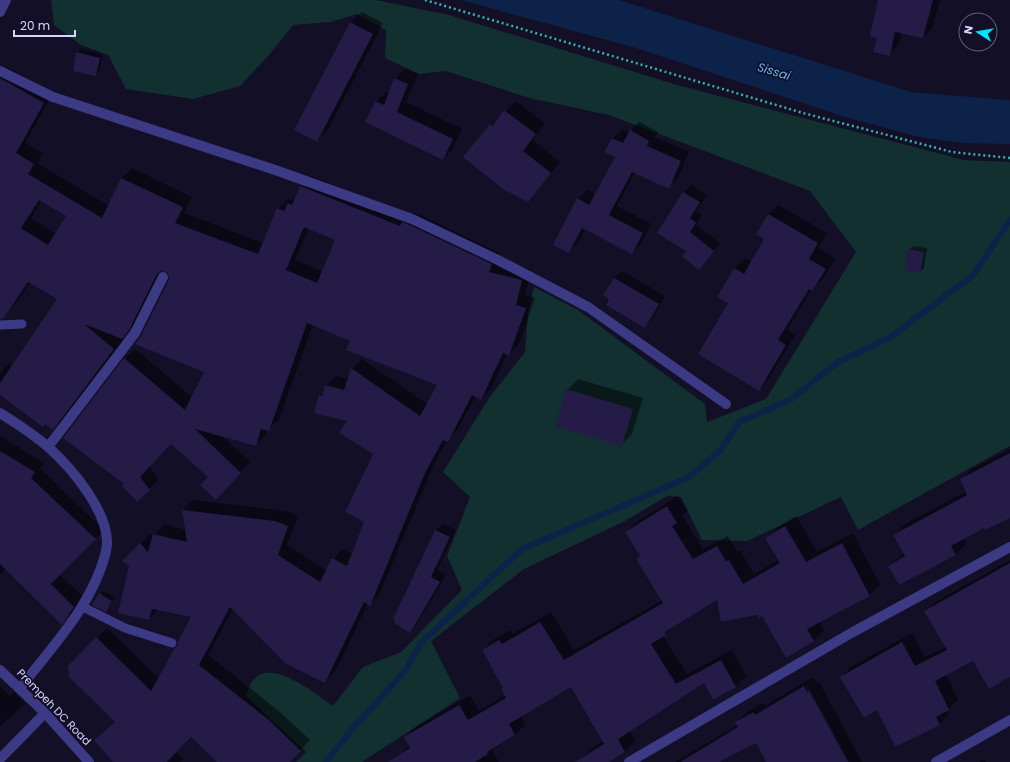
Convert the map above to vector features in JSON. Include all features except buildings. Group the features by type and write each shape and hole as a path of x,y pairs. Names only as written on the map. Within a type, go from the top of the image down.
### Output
{"street":[{"path":"0,12 6,0"},
{"path":"0,71 53,97 278,171 412,219 498,260 588,307 726,404"},
{"path":"48,447 135,333 163,277"},
{"path":"0,413 48,447 86,489 105,523 107,537 106,550 83,607 20,688"},
{"path":"629,762 853,632 1010,547"},
{"name":"Prempeh DC Road","path":"0,670 45,713 89,762"},
{"path":"0,759 45,713"},
{"path":"936,762 1010,720"}],"lane":[{"path":"0,325 22,324"},
{"path":"83,607 125,628 172,643"}],"path":[{"path":"425,0 803,113 952,152 1010,158"}],"green space":[{"path":"51,0 376,0 449,15 677,85 964,160 1010,162 1010,446 858,530 841,497 747,541 702,540 681,497 667,496 625,521 524,569 431,641 460,698 362,762 296,762 306,752 246,696 250,684 254,679 262,674 272,673 283,675 295,680 333,706 363,667 401,652 462,590 447,556 470,497 443,472 489,398 525,352 528,314 534,287 578,310 705,404 707,422 766,399 856,252 810,191 609,115 529,98 446,71 419,74 385,58 386,30 357,14 331,22 293,25 270,54 240,86 193,99 126,89 108,55 81,45 54,25"}],"water":[{"name":"Sissai","path":"461,0 619,0 911,92 1010,100 1010,144 963,143 919,137 845,117 636,48"}],"waterway":[{"path":"326,762 354,727 405,671 421,643 522,549 687,478 720,451 739,422 790,400 838,362 889,338 973,275 1010,220"}]}
